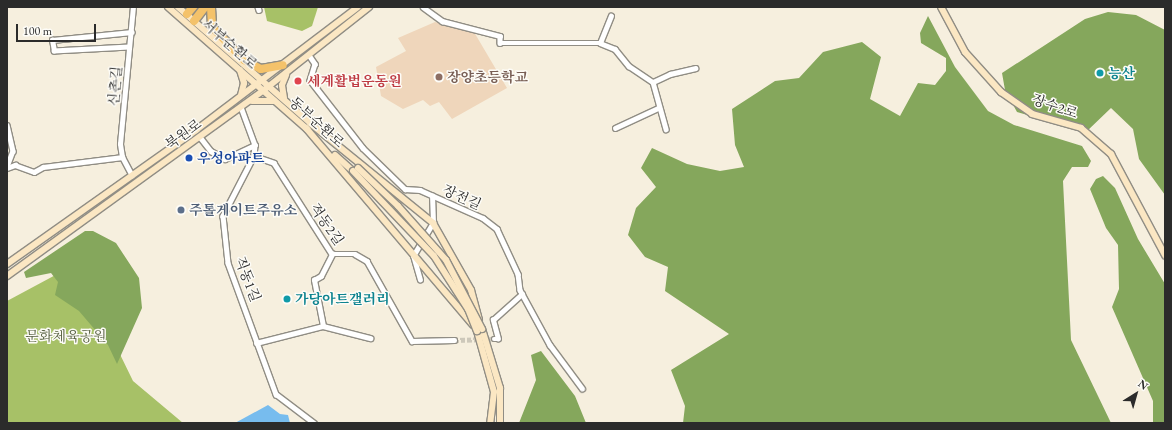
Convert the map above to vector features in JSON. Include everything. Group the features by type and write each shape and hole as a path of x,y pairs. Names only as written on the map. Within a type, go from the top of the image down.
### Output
{"highway":[{"path":"185,17 192,7"},
{"path":"192,23 205,7"},
{"path":"211,7 212,27 225,45 241,59 261,69 286,68"}],"street":[{"name":"신촌길","path":"122,157 129,47 134,17 132,7"},
{"name":"서부순환로","path":"168,7 192,23 239,69 264,90"},
{"name":"서부순환로","path":"178,7 185,17"},
{"name":"북원로","path":"7,276 264,90 286,68 358,7"},
{"name":"북원로","path":"7,262 132,176 264,79 309,55 369,7"},
{"path":"423,7 442,21 500,36 500,43 600,43 615,49 629,66 653,82 658,108 666,128"},
{"name":"장수2로","path":"941,7 965,52 1001,92 1032,114 1081,128 1111,154 1165,255"},
{"path":"600,43 611,16"},
{"name":"서부순환로","path":"192,23 225,45"},
{"path":"129,47 54,51 52,40 132,32"},
{"name":"장전길","path":"309,55 315,64 310,80 363,148 405,189 420,190 483,218 497,229 518,274 522,294 550,345 582,388"},
{"name":"서부순환로","path":"241,59 270,85"},
{"path":"284,98 283,79 286,68"},
{"path":"653,82 670,74 695,68"},
{"path":"239,69 244,83 240,97"},
{"name":"동부순환로","path":"270,85 284,98 308,126"},
{"name":"동부순환로","path":"264,90 308,126 355,170 398,206 446,260 478,328"},
{"path":"244,105 260,98 277,102"},
{"name":"직동1길","path":"244,105 254,145 254,156 223,216 228,263 249,314 256,343 276,394 314,423"},
{"path":"615,128 658,108"},
{"path":"7,125 13,151 7,168"},
{"path":"308,126 433,223 471,290 478,328 494,392 490,423"},
{"path":"308,126 413,256 478,328 500,388 500,423"},
{"path":"196,130 211,152 225,159 254,145"},
{"name":"적동2길","path":"254,156 274,163 332,254 355,254 367,261 412,341 454,340"},
{"path":"7,168 15,165 34,172 43,166 122,157 136,182"},
{"path":"420,280 413,256 433,223 432,196"},
{"path":"323,326 314,280 321,276 332,254"},
{"path":"494,339 498,339 493,320 522,294"},
{"path":"256,343 323,326 370,338"}],"shaded area":[{"name":"장양초등학교","path":"435,22 474,32 507,88 452,119 439,102 430,106 423,100 403,109 381,96 376,67 406,51 398,38"}],"green space":[{"path":"264,7 318,7 312,26 302,31 267,21"},
{"path":"1108,12 1136,15 1165,30 1165,195 1139,159 1133,129 1111,108 1086,132 1017,112 1005,90 1002,73 1085,19"},
{"path":"928,16 955,67 988,111 1014,125 1082,146 1091,161 1088,167 1072,167 1063,181 1071,340 1111,423 683,423 685,406 671,370 729,334 665,291 668,267 645,257 628,235 636,208 656,187 641,168 652,148 687,164 720,171 744,167 735,145 732,109 775,81 799,78 823,52 862,42 881,57 870,99 900,116 918,83 935,85 946,71 946,58 921,43 920,33"},
{"path":"1103,176 1115,188 1138,239 1165,284 1165,423 1153,423 1153,401 1112,307 1119,289 1118,245 1106,228 1090,189 1096,179"},
{"path":"85,231 93,231 116,243 139,278 142,308 117,364 108,345 79,311 55,295 58,282 51,273 26,278 24,272"},
{"name":"문화체육공원","path":"76,264 133,381 183,423 7,423 7,301"},
{"path":"541,351 575,396 586,423 519,423 536,380 531,355"}],"water":[{"path":"268,405 280,414 288,415 290,423 235,423"}],"tunnel":[{"path":"454,340 494,339"}],"place":[{"name":"능산","path":"1100,73"},
{"name":"장양초등학교","path":"439,77"},
{"name":"세계활법운동원","path":"298,81"},
{"name":"우성아파트","path":"189,158"},
{"name":"주톨게이트주유소","path":"181,210"},
{"name":"가당아트갤러리","path":"287,299"}]}
